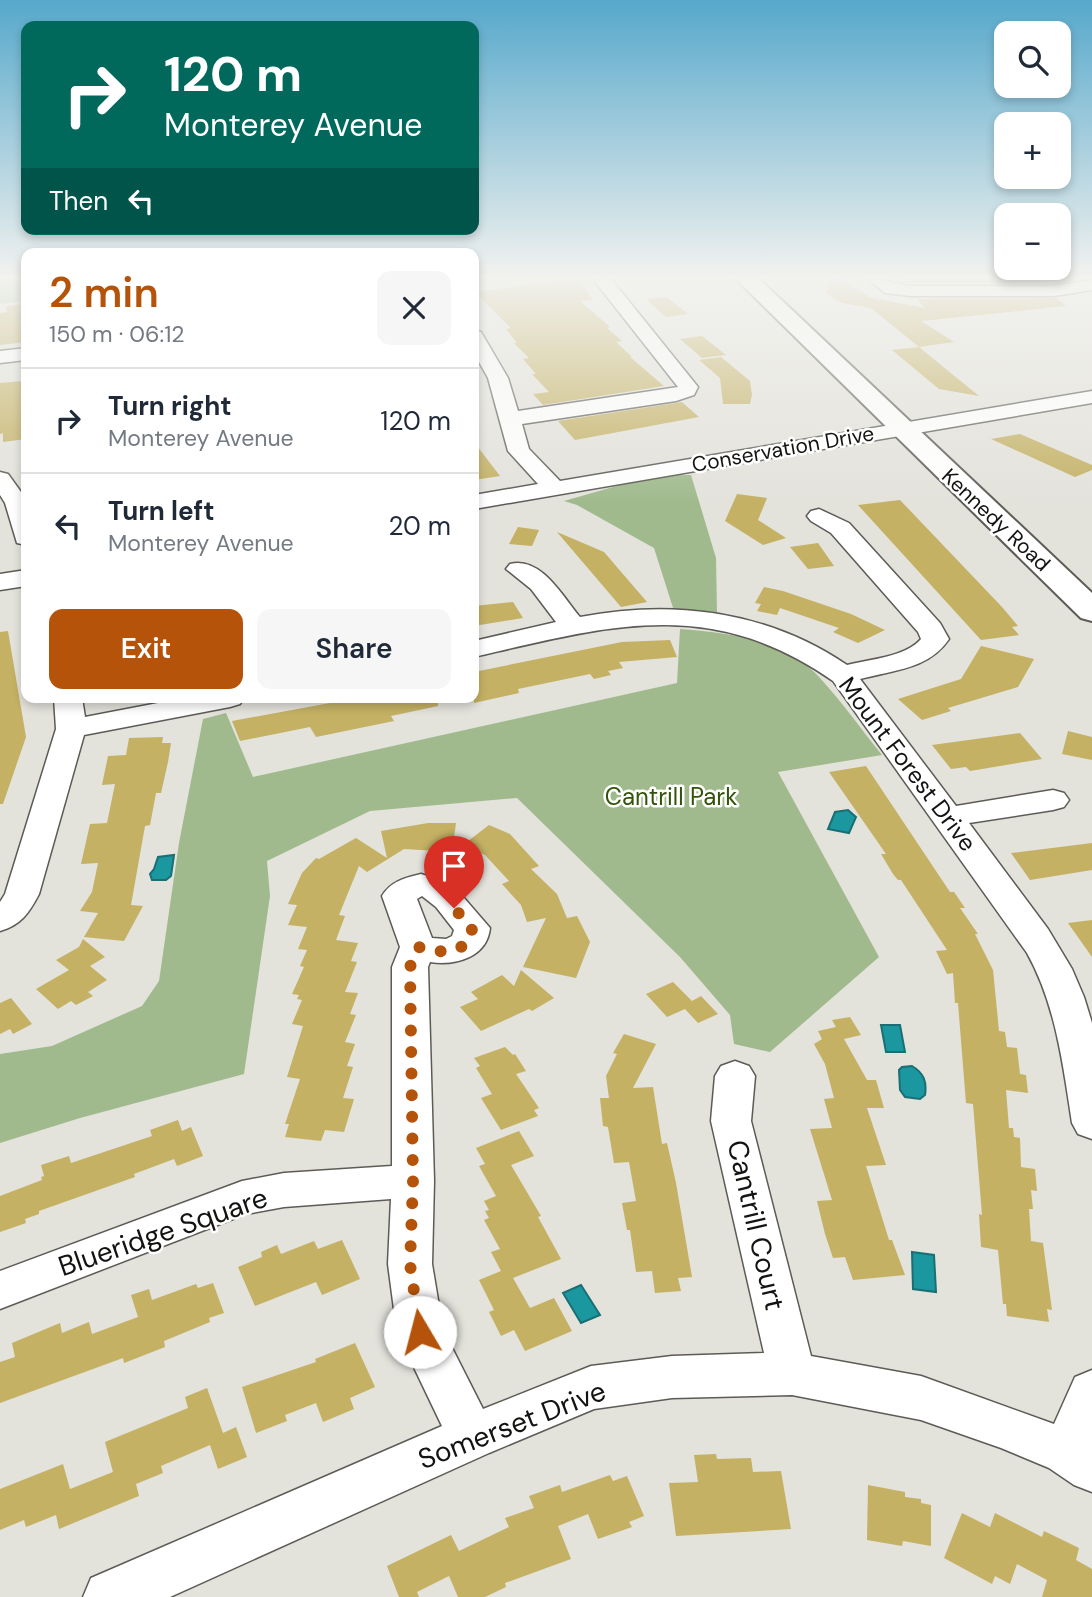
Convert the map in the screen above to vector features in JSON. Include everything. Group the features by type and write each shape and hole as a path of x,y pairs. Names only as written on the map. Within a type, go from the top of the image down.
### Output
{"main road":[{"name":"Kennedy Road","path":"823,354 1092,611"}],"street":[{"path":"0,356 21,354"},
{"path":"484,354 498,378 519,451 553,487"},
{"path":"510,419 676,395 687,391 688,387 661,354"},
{"path":"479,380 498,378"},
{"name":"Conservation Drive","path":"479,501 1092,397"},
{"path":"0,479 8,504 21,529"},
{"path":"819,516 840,528 930,629 935,639 929,648 919,655 843,675"},
{"path":"519,569 540,584 574,628"},
{"path":"0,582 21,579"},
{"name":"Mount Forest Drive","path":"479,648 574,628 646,617 728,623 778,638 828,663 843,675 1037,937 1081,1013 1080,1047 1092,1123"},
{"path":"0,919 14,909 22,894 69,714 180,703"},
{"path":"948,817 1053,800"},
{"path":"418,947 410,967 413,1181 410,1264 420,1332 472,1437"},
{"name":"Cantrill Court","path":"735,1076 732,1121 792,1374"},
{"name":"Blueridge Square","path":"0,1290 242,1198 284,1190 413,1181"},
{"name":"Somerset Drive","path":"110,1597 472,1437 591,1388 672,1377 792,1374 921,1398 1011,1429 1079,1460"},
{"path":"1079,1460 1092,1392"}],"green space":[{"path":"671,475 691,475 716,558 717,613 674,611 654,548 577,505 564,501 620,485"},
{"name":"Cantrill Park","path":"680,629 736,636 791,655 820,678 882,755 778,772 879,957 770,1052 734,1044 730,1015 680,957 517,798 370,811 267,861 270,896 244,1074 80,1118 0,1143 0,1054 52,1046 142,1006 159,981 179,843 203,719 226,713 253,777 677,683"}],"water":[{"path":"848,810 856,817 849,833 828,829 835,812"},
{"path":"174,855 171,876 166,880 152,880 150,874 158,857"},
{"path":"881,1025 900,1025 905,1052 886,1052"},
{"path":"912,1066 922,1075 926,1086 925,1095 920,1099 905,1097 900,1090 899,1070"},
{"path":"912,1252 934,1255 936,1292 913,1289"},
{"path":"581,1285 600,1315 581,1323 563,1293"}],"building":[{"path":"525,354 628,354 664,386 543,405 533,394 549,392 532,374 536,374 523,359 529,358"},
{"path":"697,354 726,355 702,358"},
{"path":"896,354 927,354 979,396 939,389"},
{"path":"721,357 750,381 750,404 723,404 720,378 699,360"},
{"path":"21,381 21,440 3,442 3,433 0,434 0,383"},
{"path":"682,402 699,417 575,440 558,421"},
{"path":"1020,434 1092,465 1092,470 1075,477 991,439"},
{"path":"479,449 500,476 479,479"},
{"path":"737,494 767,498 758,520 786,538 763,545 725,521"},
{"path":"900,500 1002,607 1018,626 1012,627 1019,635 981,640 858,505"},
{"path":"518,527 539,530 532,546 509,544"},
{"path":"557,532 604,552 647,602 621,607"},
{"path":"818,543 834,566 808,569 790,547"},
{"path":"764,587 851,614 885,630 858,643 833,632 839,628 780,608 777,615 757,611 761,604 755,603"},
{"path":"513,602 523,618 479,625 479,605"},
{"path":"8,631 26,737 3,804 0,804 0,632"},
{"path":"670,640 677,657 619,662 623,668 608,671 611,675 594,679 590,674 518,689 519,693 479,702 479,671 622,642"},
{"path":"981,646 1034,659 1018,687 948,708 951,711 922,720 898,699 961,679"},
{"path":"330,703 438,703 438,706 391,716 394,721 316,737 310,727 240,741 232,721"},
{"path":"1068,731 1092,737 1092,760 1062,754"},
{"path":"1020,733 1042,759 970,771 966,767 951,769 932,745"},
{"path":"163,737 162,743 171,743 168,762 161,793 156,793 150,825 145,826 131,905 143,906 124,941 84,937 98,913 80,911 92,892 98,863 81,864 90,824 107,823 115,784 102,785 108,756 126,755 129,738"},
{"path":"866,766 950,892 954,892 965,908 960,908 978,934 975,934 993,970 999,1031 1005,1032 1007,1047 1017,1048 1020,1074 1026,1075 1028,1093 1006,1090 1009,1128 1013,1128 1014,1137 1020,1138 1021,1167 1035,1169 1037,1191 1031,1190 1033,1209 1029,1209 1031,1241 1043,1243 1052,1310 1047,1309 1049,1322 1007,1316 1006,1304 1003,1304 998,1250 981,1247 979,1214 982,1215 973,1104 966,1103 958,1003 955,1003 953,973 947,974 936,951 947,950 901,880 893,874 881,854 886,854 829,772"},
{"path":"428,823 456,823 453,845 438,845 437,851 404,849 367,872 359,866 339,915 345,916 336,940 358,943 351,961 357,962 345,992 358,993 350,1014 356,1015 345,1042 355,1044 347,1066 353,1067 343,1098 354,1099 344,1132 325,1130 321,1141 285,1137 289,1124 285,1124 300,1079 287,1077 303,1026 292,1024 302,1000 297,999 299,995 292,994 304,967 300,966 307,950 298,949 307,927 288,925 297,905 288,904 302,873 316,858 319,859 356,838 387,858 381,831"},
{"path":"489,825 510,834 539,866 531,869 557,894 567,918 577,916 590,942 576,978 523,967 546,918 527,922 521,905 502,884 509,881 485,855 463,845"},
{"path":"1092,843 1092,870 1030,880 1011,853"},
{"path":"1092,920 1092,957 1068,923"},
{"path":"83,939 105,957 90,966 107,980 88,992 93,996 76,1005 71,1001 58,1009 36,989 69,970 56,960 79,947"},
{"path":"521,970 554,998 532,1011 529,1009 481,1031 460,1007 478,999 471,992 502,975 514,986"},
{"path":"673,982 692,1001 701,996 718,1014 698,1023 685,1009 667,1017 646,994"},
{"path":"11,998 32,1024 13,1034 10,1029 0,1034 0,1003"},
{"path":"850,1017 861,1035 844,1039 867,1080 876,1080 884,1108 867,1108 886,1165 866,1166 889,1240 892,1240 905,1275 853,1280 845,1257 833,1258 817,1201 832,1200 810,1129 832,1128 824,1099 834,1098 825,1064 814,1044 822,1039 818,1031 836,1027 832,1020"},
{"path":"624,1034 656,1044 633,1088 653,1087 662,1144 667,1143 692,1277 678,1278 681,1291 655,1293 652,1271 636,1272 630,1230 627,1230 622,1203 636,1201 629,1162 614,1163 608,1127 603,1126 600,1098 609,1098 606,1076 617,1054 613,1053"},
{"path":"505,1047 515,1054 526,1071 516,1074 539,1108 534,1110 538,1116 501,1130 481,1098 492,1094 476,1068 480,1066 474,1058"},
{"path":"178,1120 182,1131 191,1127 203,1156 177,1166 174,1159 134,1174 135,1177 39,1211 39,1214 25,1219 26,1223 0,1232 0,1196 42,1180 41,1177 44,1176 41,1165 69,1156 71,1163 152,1136 150,1130"},
{"path":"519,1131 534,1156 511,1165 541,1216 538,1217 561,1259 513,1278 530,1308 554,1298 572,1331 525,1351 514,1330 501,1336 489,1312 494,1310 479,1280 501,1271 491,1252 500,1249 484,1220 489,1218 485,1211 489,1210 484,1201 496,1196 479,1166 485,1164 476,1148"},
{"path":"342,1240 360,1279 322,1295 316,1282 255,1306 238,1267 262,1257 261,1252 277,1245 281,1254 314,1241 318,1249"},
{"path":"213,1283 224,1313 209,1318 210,1322 164,1341 165,1347 124,1363 123,1358 0,1403 0,1362 15,1357 12,1343 60,1323 62,1333 89,1322 92,1334 138,1317 131,1295 149,1289 152,1300 196,1284 198,1288"},
{"path":"355,1343 375,1387 350,1398 354,1409 323,1422 316,1403 285,1415 287,1421 256,1433 242,1387 316,1362 315,1359"},
{"path":"207,1388 223,1433 236,1427 247,1457 218,1469 210,1445 161,1466 163,1473 136,1484 139,1496 59,1529 56,1515 26,1527 24,1520 0,1530 0,1489 63,1464 70,1489 113,1472 105,1442 188,1408 185,1397"},
{"path":"716,1454 717,1459 751,1458 753,1472 781,1471 791,1529 676,1536 669,1483 698,1482 694,1455"},
{"path":"610,1475 613,1481 627,1476 644,1516 629,1522 632,1527 598,1539 588,1514 558,1526 571,1559 505,1583 506,1587 485,1597 458,1597 449,1576 417,1592 419,1597 399,1597 387,1566 451,1535 459,1551 509,1527 505,1518 534,1508 529,1496 560,1485 562,1492"},
{"path":"868,1485 905,1492 905,1497 921,1499 921,1503 931,1505 931,1546 903,1541 902,1546 867,1540"},
{"path":"962,1513 990,1527 995,1513 1042,1537 1044,1531 1079,1548 1076,1560 1092,1569 1092,1597 1042,1597 1047,1580 1017,1564 1010,1584 995,1576 992,1584 944,1558"}],"route":[{"path":"420,1332 410,1264 413,1181 410,967 418,947 441,953 461,949 471,939 472,928 454,908"}]}
